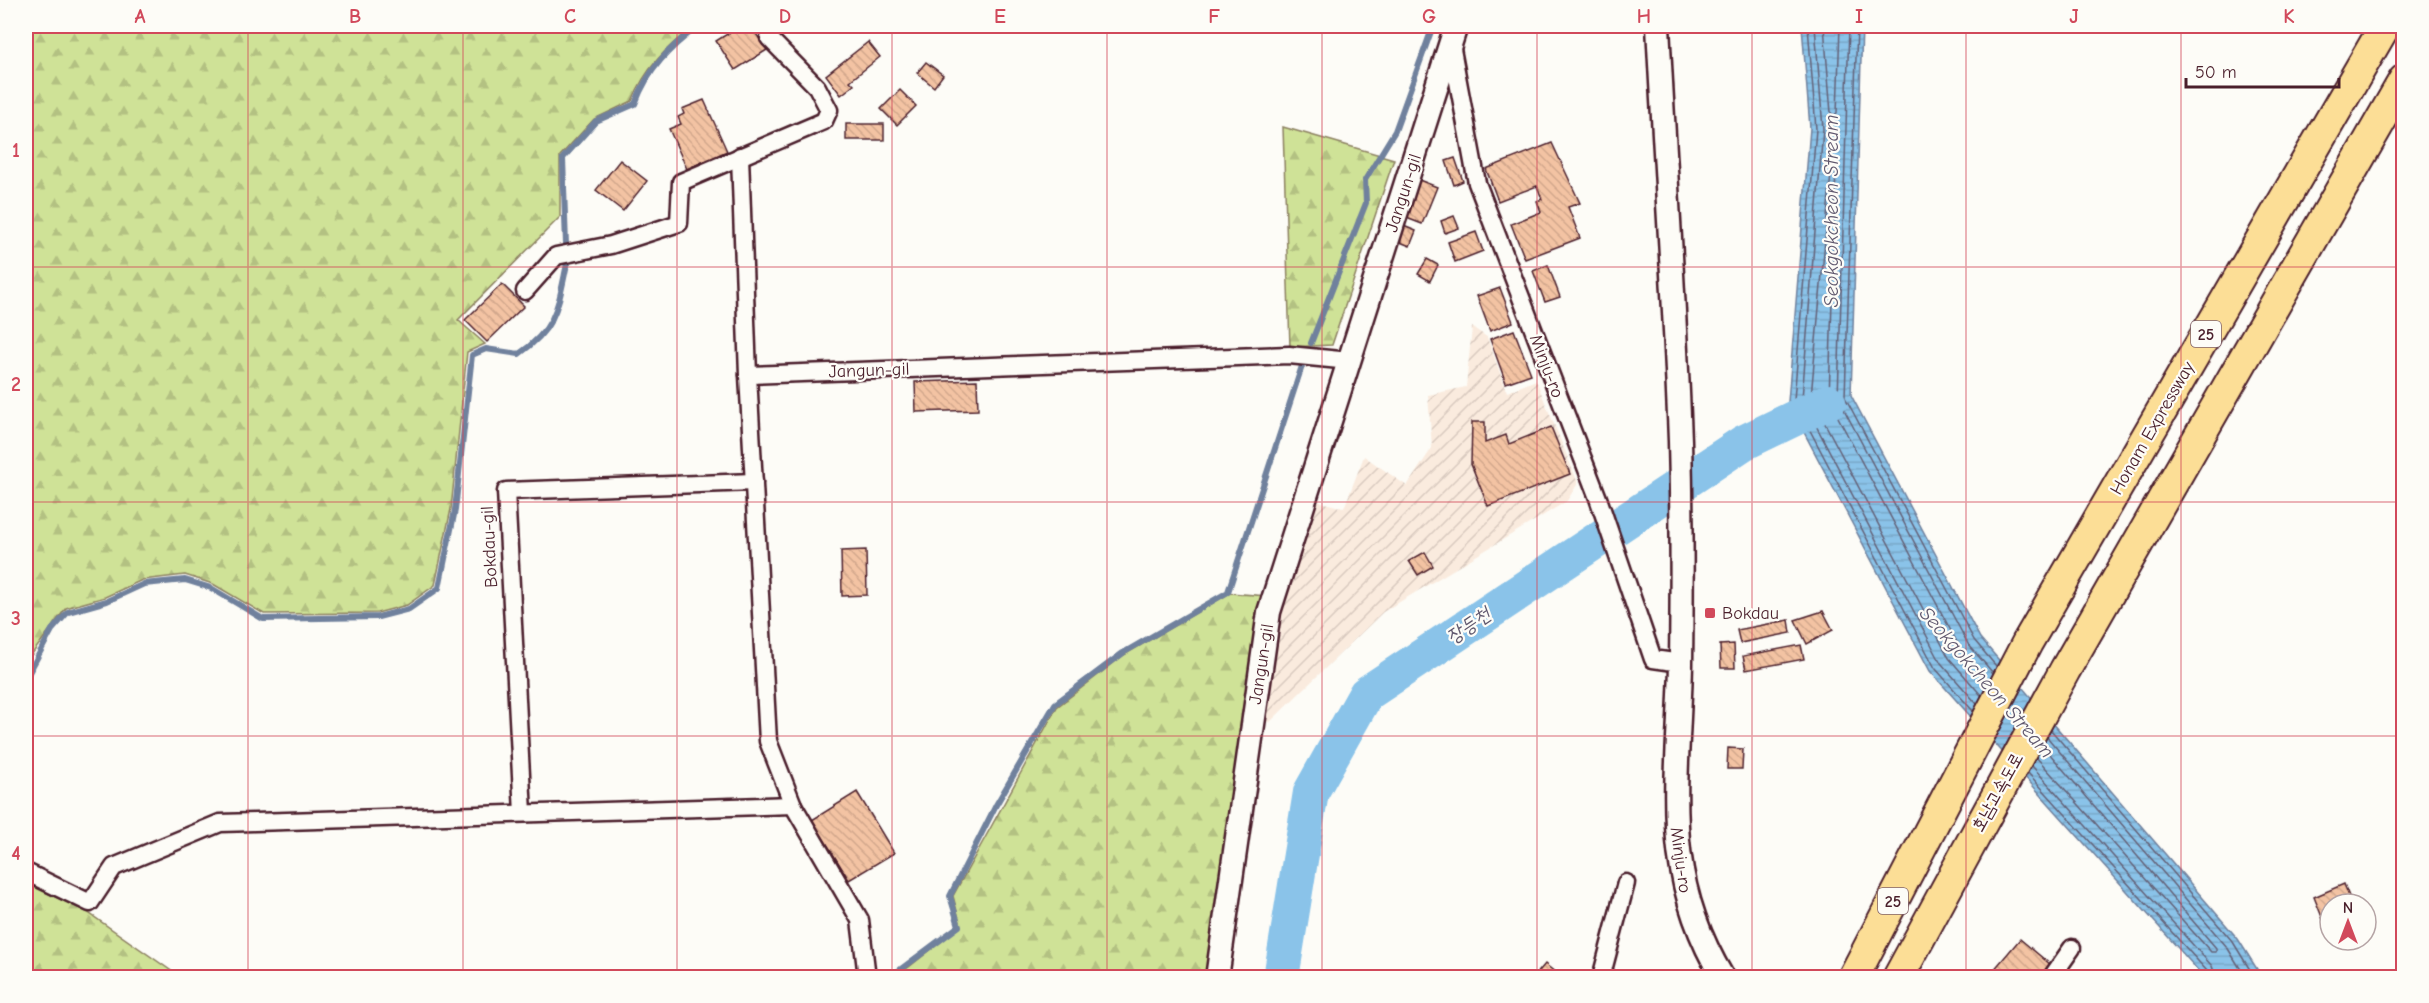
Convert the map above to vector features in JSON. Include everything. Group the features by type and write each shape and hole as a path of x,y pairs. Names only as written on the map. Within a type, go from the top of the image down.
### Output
{"highway":[{"name":"Honam Expressway","path":"1852,978 1934,825 2027,643 2385,26"},
{"name":"호남고속도로","path":"1898,978 1964,852 2065,670 2403,80"}],"main road":[{"name":"Minju-ro","path":"1658,26 1680,440 1681,663 1675,835 1687,902 1706,948 1722,978"},
{"name":"Jangun-gil","path":"1217,978 1269,612 1454,34"}],"street":[{"name":"Minju-ro","path":"1454,34 1477,183 1598,498 1653,659 1681,663"},
{"path":"525,291 556,256 611,245 679,223 681,182 824,121 829,110 817,87 769,38"},
{"path":"740,156 748,375 768,741 793,805 860,920 867,977"},
{"name":"Jangun-gil","path":"748,375 1289,355 1350,361"},
{"name":"Bokdau-gil","path":"523,813 506,491 754,482"},
{"path":"26,872 90,903 114,867 220,823 793,805"},
{"path":"1601,978 1626,883"},
{"path":"2051,978 2072,948"}],"shaded area":[{"path":"1472,327 1487,337 1507,392 1536,380 1578,483 1567,501 1383,612 1269,723 1263,716 1281,611 1317,501 1344,508 1364,456 1407,486 1432,448 1428,395 1466,387"}],"green space":[{"path":"26,26 694,26 657,59 637,89 632,101 594,119 560,156 560,217 458,320 485,344 467,352 451,509 435,585 407,605 377,613 264,614 213,584 185,575 142,580 105,597 66,608 29,658 26,658"},
{"path":"1283,127 1394,159 1332,345 1290,347"},
{"path":"1230,593 1267,596 1210,977 895,978 961,926 953,896 1057,707 1124,655"},
{"path":"26,883 87,912 180,977 26,977"}],"water":[{"name":"Seokgokcheon Stream","path":"1802,26 1862,26 1851,395 1980,638 2238,939 2262,977 2204,977 1930,671 1788,402 1810,128"}],"building":[{"path":"740,26 751,26 767,50 735,70 716,41"},
{"path":"868,42 880,57 850,81 854,85 841,95 826,75"},
{"path":"926,62 943,75 934,87 917,73"},
{"path":"900,90 916,106 897,125 881,109"},
{"path":"704,100 727,151 687,169 669,129 681,124 678,117 684,114 682,109"},
{"path":"846,124 884,124 884,140 846,140"},
{"path":"1552,143 1580,203 1568,207 1580,238 1525,259 1511,224 1541,212 1537,201 1542,199 1537,186 1498,201 1486,169"},
{"path":"1455,158 1463,181 1454,185 1446,161"},
{"path":"620,160 647,181 623,211 596,190"},
{"path":"1419,180 1437,187 1422,224 1404,217"},
{"path":"1454,216 1459,228 1445,233 1441,221"},
{"path":"1401,225 1416,231 1410,246 1395,240"},
{"path":"1476,232 1483,251 1455,262 1448,242"},
{"path":"1427,259 1438,265 1430,281 1418,274"},
{"path":"1548,265 1560,297 1545,302 1533,271"},
{"path":"502,284 524,306 487,342 465,320"},
{"path":"1500,288 1513,322 1490,331 1477,296"},
{"path":"1514,330 1531,374 1506,383 1490,339"},
{"path":"977,380 978,410 916,412 915,382"},
{"path":"1472,422 1485,422 1485,443 1506,435 1509,444 1551,427 1570,474 1488,506 1471,464"},
{"path":"866,550 867,595 842,596 841,551"},
{"path":"1425,552 1433,566 1418,575 1409,561"},
{"path":"1823,611 1833,630 1807,644 1795,620"},
{"path":"1789,620 1791,633 1740,643 1737,630"},
{"path":"1734,644 1735,668 1721,668 1720,645"},
{"path":"1801,645 1804,659 1746,670 1743,656"},
{"path":"1728,748 1743,749 1742,769 1727,769"},
{"path":"857,792 894,853 849,880 812,820"},
{"path":"2344,884 2347,892 2326,892"},
{"path":"2318,895 2318,907 2314,897"},
{"path":"2020,939 2051,965 2040,978 1987,978"},
{"path":"1545,964 1562,978 1537,978 1535,976"}],"waterway":[{"path":"566,245 563,158 596,121 635,104 646,80 660,60 698,26"},
{"path":"1311,343 1366,203 1365,180 1395,131 1433,26"},
{"path":"26,678 52,630 68,612 107,601 144,584 185,580 211,588 263,619 378,617 409,609 439,588 455,510 472,355 486,349 519,354 532,344 549,325 554,315 567,264"},
{"path":"889,978 959,926 950,896 996,805 1055,704 1123,653 1228,592 1302,366"},
{"name":"장등천","path":"1281,978 1311,792 1366,694 1743,443 1828,402"}],"place":[{"name":"Bokdau","path":"1710,613"}]}
